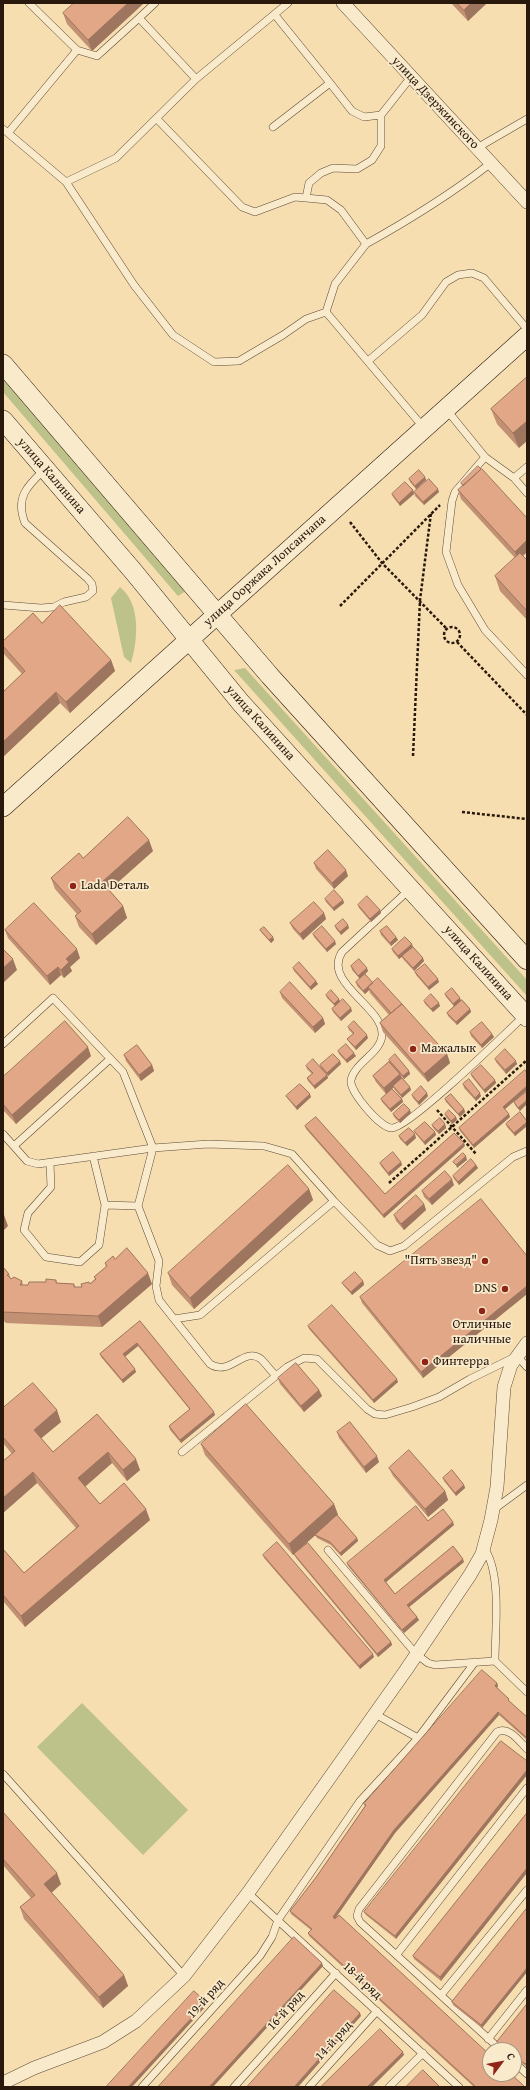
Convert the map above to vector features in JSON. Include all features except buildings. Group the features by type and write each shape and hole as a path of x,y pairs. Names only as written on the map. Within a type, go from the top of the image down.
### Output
{"main road":[{"name":"улица Ооржака Лопсанчапа","path":"3,807 527,336"},
{"path":"3,364 270,676 527,960"},
{"name":"улица Калинина","path":"3,420 190,640 241,703 526,1016"}],"street":[{"name":"улица Дзержинского","path":"343,3 527,202"},
{"path":"3,2083 34,2068 103,2042 136,2021 184,1976 248,1893 416,1654 470,1575 484,1548 497,1487 504,1387 511,1365 527,1343"}],"lane":[{"path":"34,5 77,50 97,56 155,3"},
{"path":"66,182 116,158 196,79 288,3"},
{"path":"275,15 352,111 364,117 381,115"},
{"path":"139,18 196,79"},
{"path":"77,50 6,131 66,182 134,285 173,335 214,362 240,361 283,336 306,319 326,312"},
{"path":"306,198 309,183 321,173 333,168 357,169 372,160 381,146 381,115 411,77"},
{"path":"273,127 330,83"},
{"path":"157,119 242,206 255,212 295,197 327,200 341,210 366,244"},
{"path":"477,148 527,119"},
{"path":"326,312 335,284 366,244 420,214 461,187 491,163"},
{"path":"368,361 422,315 446,282 458,275 472,274 484,278 527,329"},
{"path":"326,312 424,428"},
{"path":"446,409 485,457 514,478 527,493"},
{"path":"485,457 455,492 452,501 446,552 458,585 485,630 527,675"},
{"path":"514,478 527,467"},
{"path":"3,605 41,608 54,607 64,602 86,597 93,591 92,584 88,579 26,523 21,513 22,503 28,486 45,469"},
{"path":"410,889 342,952 338,959 337,969 381,1028 382,1036 379,1043 356,1070 351,1080 352,1090 381,1124 391,1128 402,1124 430,1102 526,1016"},
{"path":"3,1044 52,998 123,1072 153,1148 138,1206 158,1261 156,1286 159,1300 210,1364 218,1368 225,1368 250,1356 260,1358 276,1376"},
{"path":"14,1146 110,1059"},
{"path":"3,1134 27,1161 38,1164 50,1164 93,1156 153,1148 208,1144 264,1146 292,1154 334,1201 377,1245 390,1251 404,1246 513,1156 527,1151"},
{"path":"50,1164 50,1188 28,1213 24,1230 46,1257 80,1262 99,1245 105,1205 93,1156"},
{"path":"174,1320 200,1315 334,1201"},
{"path":"105,1205 138,1206"},
{"path":"182,1452 287,1367 304,1358 317,1360 367,1409 375,1414 385,1415 439,1397 470,1379 518,1356 527,1367"},
{"path":"493,1510 527,1485"},
{"path":"484,1548 489,1555 496,1579 496,1661 527,1692"},
{"path":"328,1550 416,1654 428,1663 435,1665 496,1661"},
{"name":"19-й ряд","path":"142,2087 260,1956 272,1937 278,1920 360,1801 418,1738 476,1662"},
{"path":"374,1714 418,1738"},
{"path":"492,2042 360,1922 357,1916 359,1909 497,1732 502,1729 507,1730 527,1749"},
{"path":"3,1774 184,1976"},
{"path":"396,1954 527,1788"},
{"path":"440,1995 527,1890"},
{"name":"18-й ряд","path":"248,1893 459,2087"},
{"name":"16-й ряд","path":"234,2087 336,1973"},
{"path":"488,2039 527,1990"},
{"name":"14-й ряд","path":"309,2087 377,2011"},
{"path":"389,2087 423,2053"}],"path":[{"path":"340,606 431,513 420,600 413,756"},
{"path":"350,522 382,562 447,629"},
{"path":"452,627 458,630 460,636 457,642 451,644 447,642 444,635 447,629 452,627"},
{"path":"457,642 527,715"},
{"path":"462,812 527,819"},
{"path":"389,1183 527,1060"},
{"path":"430,1102 476,1154"}],"green space":[{"path":"3,374 189,589 178,596 3,392"},
{"path":"120,587 127,594 135,612 136,633 131,663 124,657 111,598"},
{"path":"245,668 527,980 527,996 234,670"},
{"path":"82,1703 188,1810 143,1855 37,1747"}],"place":[{"name":"Lada Dеталь","path":"73,886"},
{"name":"Мажалык","path":"413,1049"},
{"name":"\"Пять звезд\"","path":"485,1261"},
{"name":"DNS","path":"505,1289"},
{"name":"Отличные наличные","path":"482,1311"},
{"name":"Финтерра","path":"425,1362"}]}
